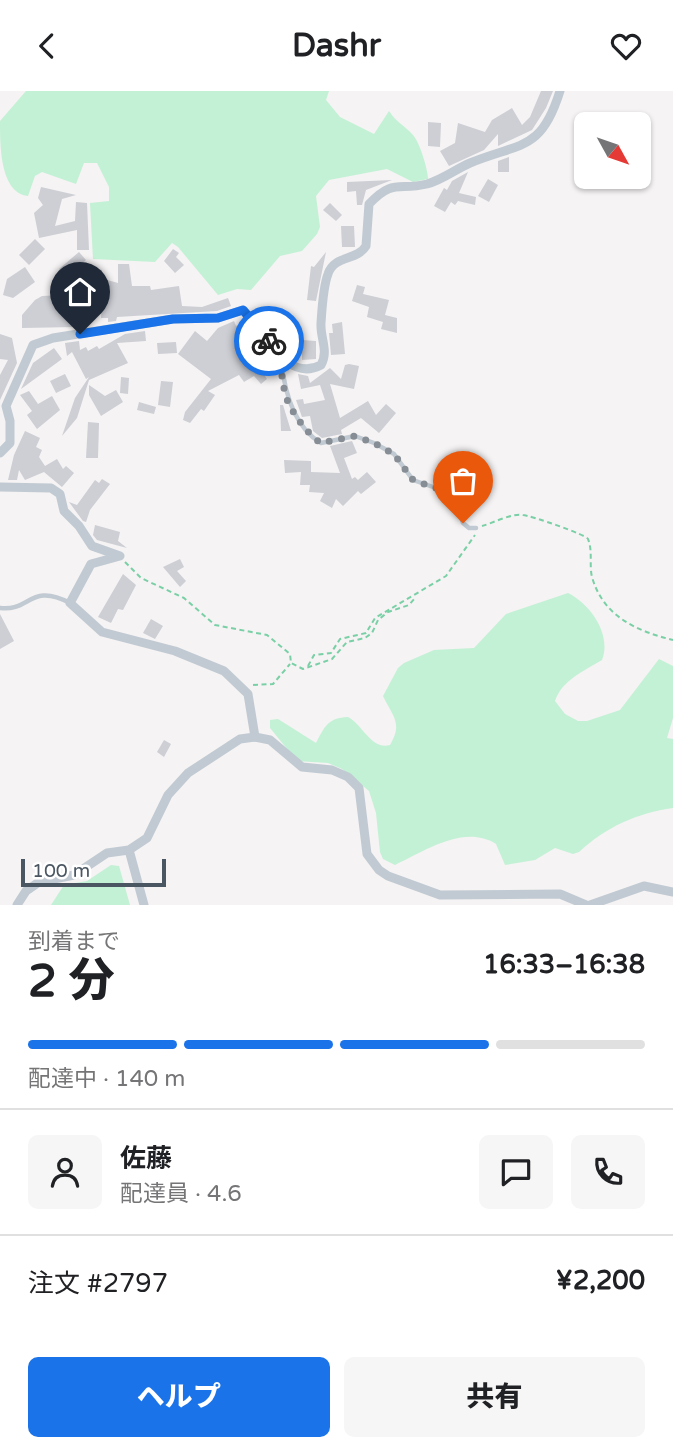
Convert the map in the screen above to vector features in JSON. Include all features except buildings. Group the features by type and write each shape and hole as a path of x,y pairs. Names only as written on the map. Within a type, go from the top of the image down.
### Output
{"street":[{"path":"0,453 10,443 10,421 6,406 33,345 53,338 173,319 218,318 243,310 281,358 305,369 321,365 325,349 321,321 327,275 333,264 363,252 369,204 383,189 433,182 497,152 529,144 544,128 560,91"},
{"path":"0,487 51,488 60,494 64,511 79,526 92,546 120,556"},
{"path":"120,556 91,564 70,603 102,632 175,651 224,671 248,694 255,737"},
{"path":"17,905 26,891 39,882 74,875 107,853 129,850 147,838 168,795 188,773 240,739 255,737 270,740 302,767 332,770 348,776 359,788 367,854 379,870 439,895 560,894 588,905 644,886 673,892"},
{"path":"129,850 144,905"}],"lane":[{"path":"281,358 285,397 313,438 321,443 355,436 394,454 413,480 453,494 463,523 469,528 476,528"},
{"path":"0,608 9,609 41,594 70,603"}],"path":[{"path":"291,663 303,669 332,659 347,642 365,638 388,612 409,605 446,576 475,535 476,528 522,514 565,530 582,532 588,539 592,577 608,609 621,621 673,640"},
{"path":"120,556 141,578 184,598 215,625 267,635 280,643 290,654 291,663 273,684 241,685"},
{"path":"308,666 314,655 331,653 340,639 366,633 375,618 392,606 420,594"}],"green space":[{"path":"26,91 329,91 326,100 340,117 374,134 389,111 416,139 428,179 413,182 387,169 329,180 316,196 320,227 302,251 280,256 251,290 237,289 218,295 172,243 155,262 93,259 90,203 109,201 109,187 97,163 84,163 76,184 42,172 35,176 28,196 19,193 12,186 4,166 0,121"},
{"path":"568,593 584,604 597,621 604,640 604,650 602,660 574,677 558,694 555,701 565,714 578,721 587,721 620,710 659,659 673,666 673,718 667,738 673,739 673,808 647,813 623,823 600,835 579,852 573,854 555,848 535,860 505,865 496,844 471,837 445,842 395,865 383,859 380,852 376,813 369,791 342,769 328,763 297,761 270,728 270,720 278,719 316,743 328,724 348,717 378,744 390,745 396,725 383,696 398,668 434,650 474,648 506,614"},
{"path":"111,865 119,866 130,905 51,905 64,885 87,881"}],"way so far":[{"path":"269,341 281,358 285,397 313,438 321,443 355,436 394,454 413,480 453,494 463,523"}],"route":[{"path":"80,334 173,319 218,318 243,310 269,341"}]}
